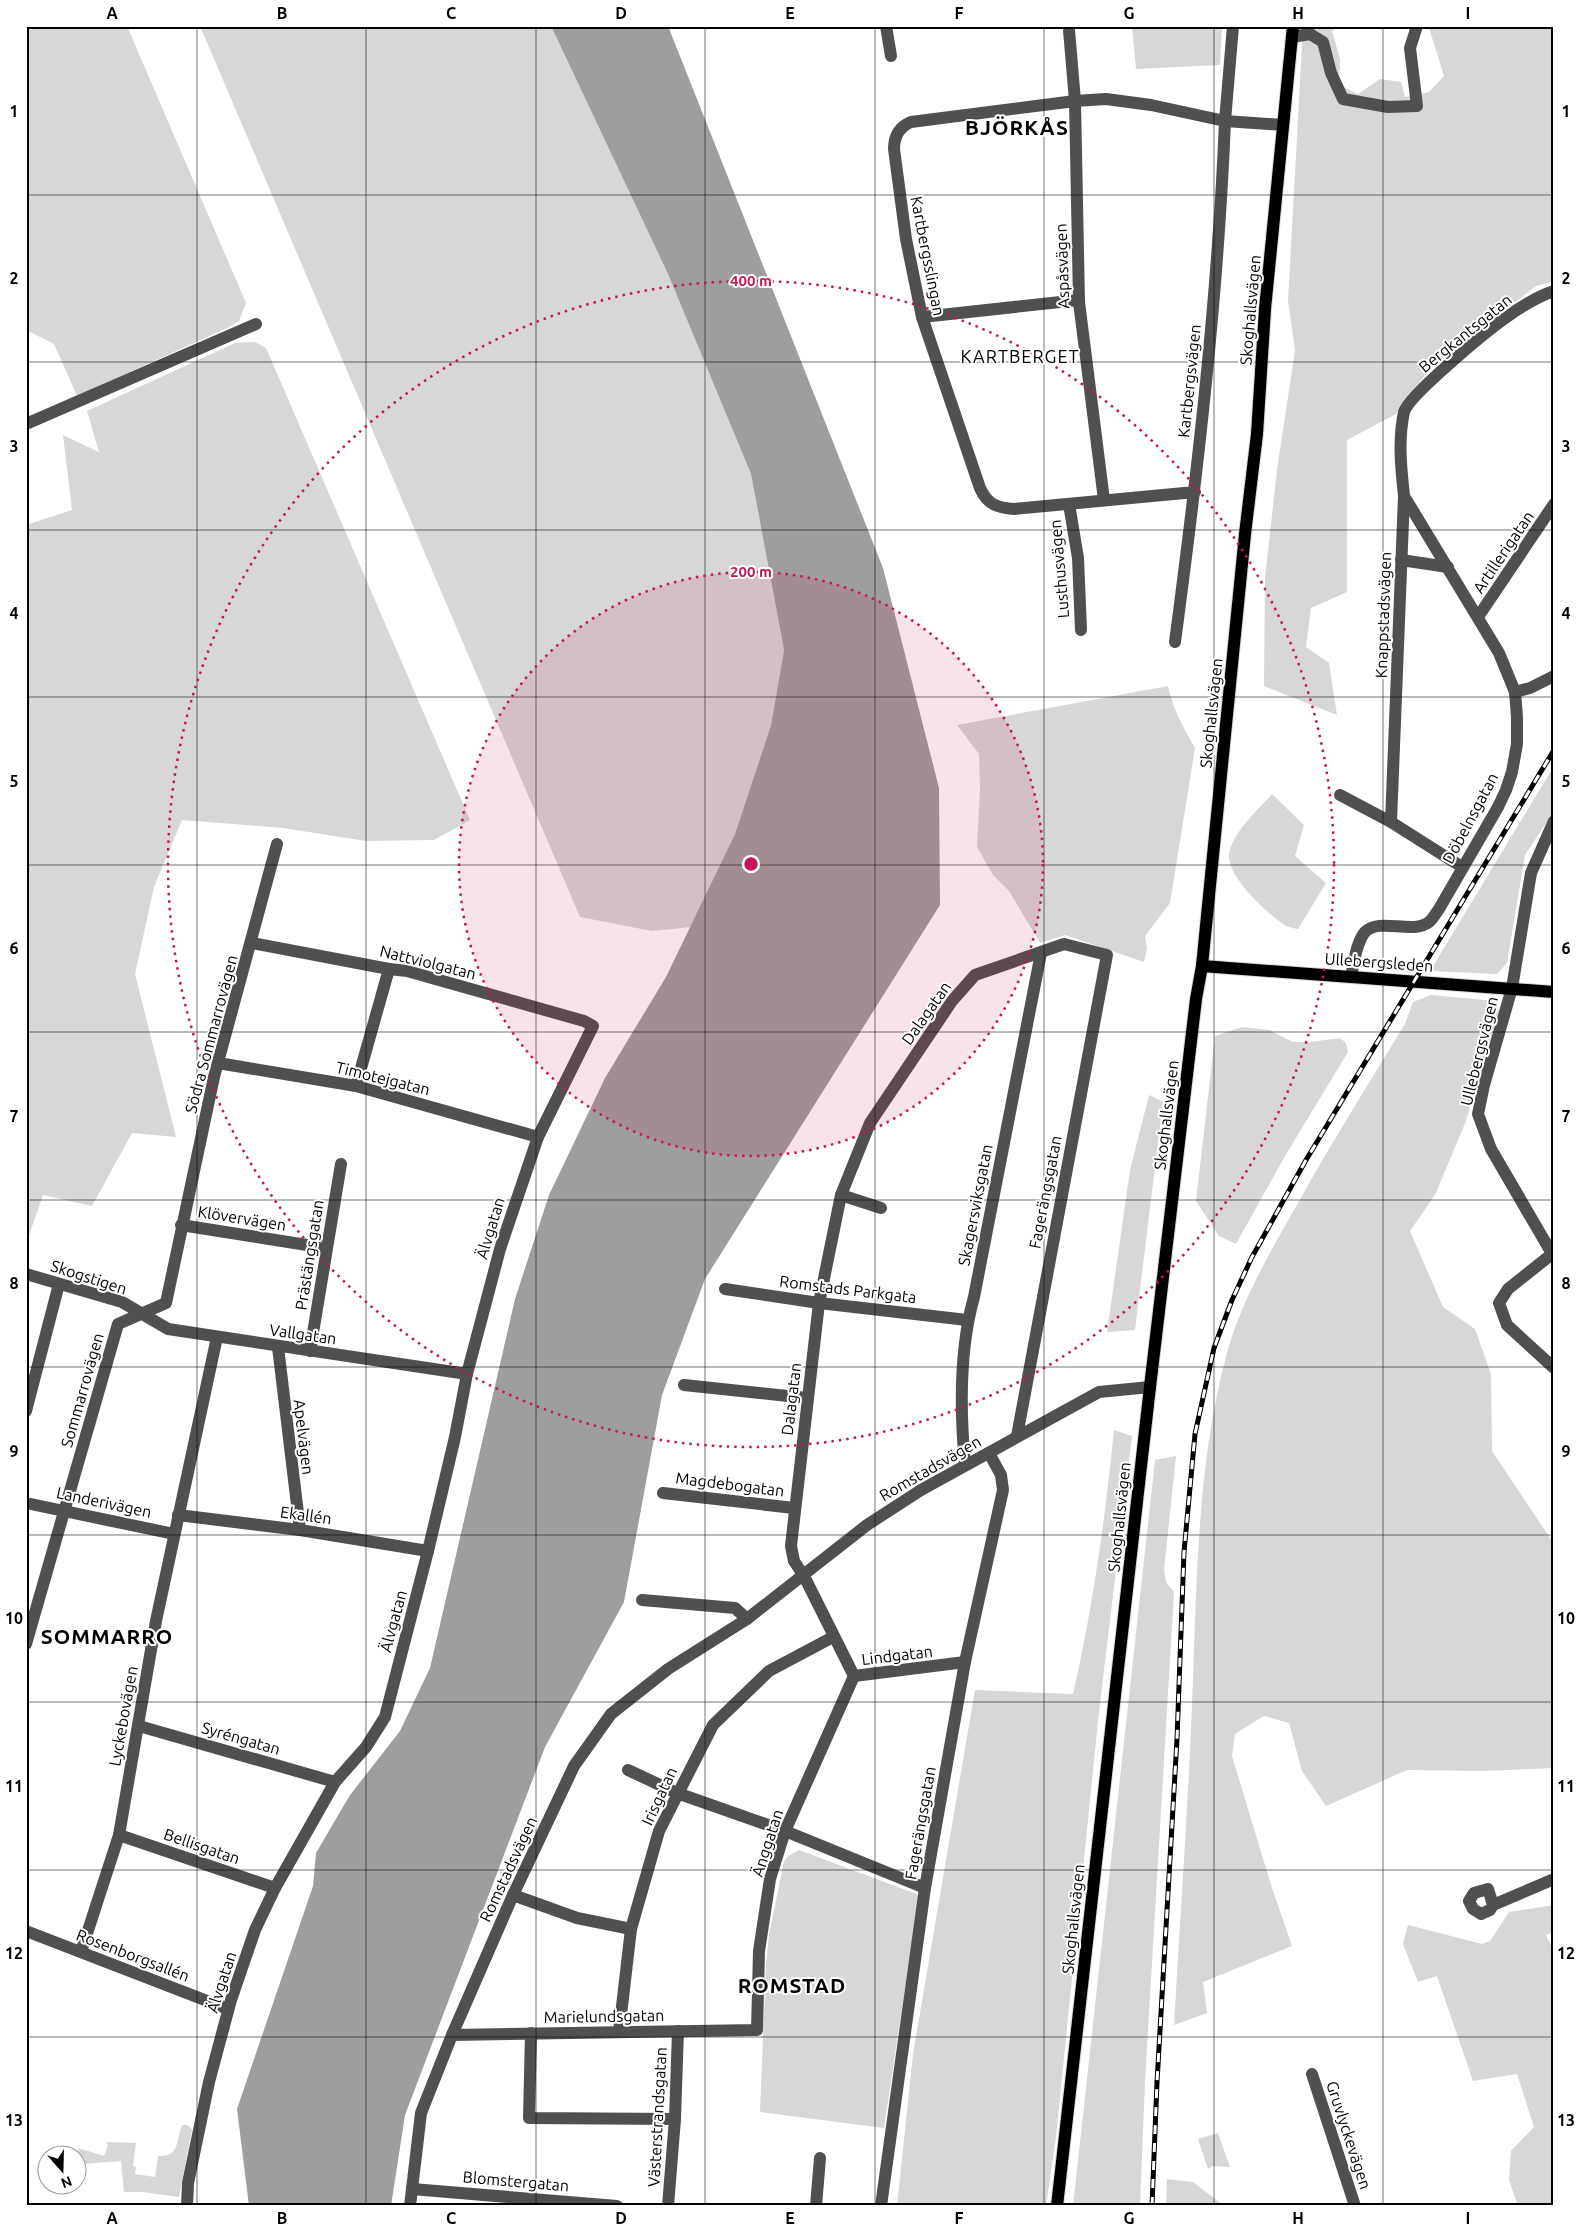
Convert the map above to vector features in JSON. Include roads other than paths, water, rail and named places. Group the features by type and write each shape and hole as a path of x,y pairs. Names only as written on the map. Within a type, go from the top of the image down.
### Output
{"main road":[{"name":"Skoghallsvägen","path":"1057,2206 1150,1387 1195,1008 1202,966 1244,534 1257,434 1265,309 1293,32"},
{"name":"Ullebergsleden","path":"1202,966 1554,992"}],"street":[{"path":"886,26 891,56"},
{"name":"Kartbergsvägen","path":"1175,642 1195,492 1215,278 1233,26"},
{"path":"1293,32 1310,34 1323,42 1331,73 1343,99 1388,107 1417,106 1410,48 1417,26"},
{"name":"Aspåsvägen","path":"1068,30 1075,101 1079,300 1104,500"},
{"name":"Kartbergsslingan","path":"1195,492 1007,508 993,505 986,500 980,488 922,317 900,194 894,149 896,135 904,125 912,122 1075,101 1106,99 1225,121 1283,125"},
{"name":"Bergkantsgatan","path":"1405,410 1420,391 1504,319 1541,295 1554,292"},
{"path":"922,317 1079,300"},
{"path":"26,424 256,324"},
{"name":"Knappstadsvägen","path":"1391,822 1404,496 1400,456 1405,410"},
{"name":"Döbelnsgatan","path":"1351,976 1358,948 1365,932 1376,926 1410,927 1429,922 1439,909 1498,807 1512,772 1517,744 1515,692 1499,653 1404,496"},
{"name":"Lusthusvägen","path":"1069,504 1078,558 1081,630"},
{"name":"Artillerigatan","path":"1478,618 1554,504"},
{"path":"1401,560 1448,567"},
{"path":"1515,692 1538,685 1554,676"},
{"path":"1340,795 1391,822 1462,867"},
{"name":"Ullebergsvägen","path":"1554,821 1531,873 1512,988 1484,1085 1478,1114 1491,1149 1553,1256 1508,1289 1499,1303 1506,1325 1554,1368"},
{"path":"253,938 277,844"},
{"name":"Nattviolgatan","path":"253,938 389,969 407,971 584,1021 593,1026"},
{"name":"Södra Sommarrovägen","path":"199,1143 218,1062 253,938"},
{"name":"Dalagatan","path":"804,1576 794,1561 791,1546 818,1302 841,1195 870,1123 952,1001 974,975 1064,944 1108,955"},
{"name":"Skagersviksgatan","path":"965,1465 961,1416 967,1320 974,1297 1040,953"},
{"name":"Fagerängsgatan","path":"1016,1436 1108,955"},
{"path":"356,1086 389,969"},
{"name":"Älvgatan","path":"187,2206 188,2183 200,2122 228,2009 256,1930 274,1888 335,1782 366,1747 385,1717 428,1551 455,1437 467,1374 500,1249 538,1137 593,1026"},
{"name":"Timotejgatan","path":"218,1062 356,1086 538,1137"},
{"name":"Sommarrovägen","path":"26,1644 118,1324 166,1303 199,1143"},
{"name":"Prästängsgatan","path":"310,1351 341,1164"},
{"path":"841,1195 881,1208"},
{"name":"Klövervägen","path":"181,1225 326,1248"},
{"name":"Skogstigen","path":"26,1274 122,1302 140,1314"},
{"path":"26,1411 59,1284"},
{"name":"Romstads Parkgata","path":"725,1289 967,1320"},
{"name":"Vallgatan","path":"140,1314 168,1329 467,1374"},
{"name":"Lyckebovägen","path":"81,1952 119,1835 156,1621 217,1336"},
{"name":"Apelvägen","path":"278,1347 300,1530"},
{"path":"684,1385 808,1398"},
{"name":"Romstadsvägen","path":"410,2206 421,2113 452,2035 513,1895 574,1766 611,1714 668,1669 747,1620 867,1525 920,1490 1099,1392 1150,1387"},
{"name":"Fagerängsgatan","path":"881,2206 925,1888 965,1662 1003,1490 1001,1475 989,1453"},
{"name":"Magdebogatan","path":"663,1493 794,1508"},
{"name":"Landerivägen","path":"26,1503 174,1534"},
{"name":"Ekallén","path":"178,1515 300,1530 428,1551"},
{"name":"Lindgatan","path":"804,1576 854,1676 965,1662"},
{"path":"642,1600 735,1608 747,1620"},
{"name":"Irisgatan","path":"619,2032 631,1929 659,1831 713,1725 769,1671 833,1637"},
{"name":"Änggatan","path":"756,2030 759,1951 770,1879 785,1832 854,1676"},
{"name":"Syréngatan","path":"139,1726 335,1782"},
{"path":"628,1770 677,1793 785,1832 925,1888"},
{"name":"Bellisgatan","path":"119,1835 274,1888"},
{"path":"1493,1905 1554,1879"},
{"path":"513,1895 577,1918 631,1929"},
{"name":"Rosenborgsallén","path":"26,1931 228,2009"},
{"name":"Marielundsgatan","path":"452,2035 756,2030"},
{"name":"Västerstrandsgatan","path":"668,2206 675,2119 678,2031"},
{"path":"531,2033 529,2118 675,2119"},
{"name":"Gruvlyckevägen","path":"1312,2074 1355,2206"},
{"path":"816,2206 820,2158"},
{"name":"Blomstergatan","path":"412,2189 617,2206"}],"railway":[{"path":"1152,2206 1157,2082 1177,1739 1184,1552 1195,1434 1214,1348 1232,1300 1252,1257 1306,1160 1554,750"}],"district":[{"name":"BJÖRKÅS","path":"1017,127"},
{"name":"KARTBERGET","path":"1020,356"},
{"name":"SOMMARRO","path":"107,1636"},
{"name":"ROMSTAD","path":"792,1985"}]}
